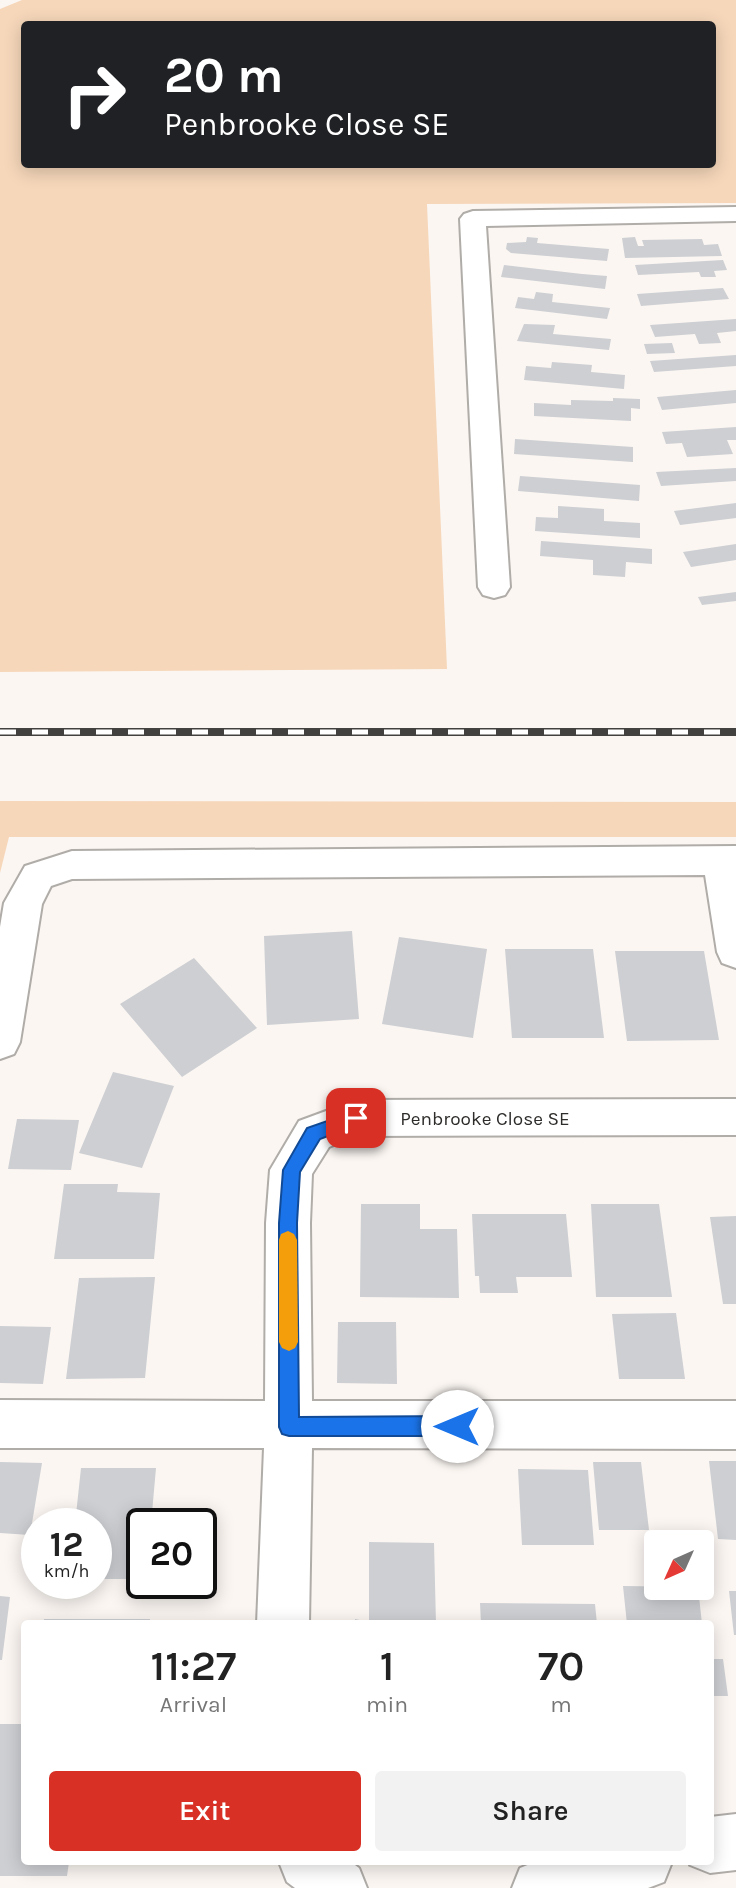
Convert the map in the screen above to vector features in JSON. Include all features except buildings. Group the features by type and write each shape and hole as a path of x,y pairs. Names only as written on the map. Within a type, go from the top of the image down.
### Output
{"street":[{"path":"494,587 473,219 736,214"},
{"path":"0,1042 23,903 38,876 72,865 729,860 736,952"},
{"name":"Penbrooke Close SE","path":"283,1620 289,1427 288,1223 291,1170 314,1134 356,1118 736,1116"},
{"path":"0,1424 289,1427 736,1425"},
{"path":"714,1845 736,1842"},
{"path":"311,1865 340,1888"},
{"path":"540,1888 632,1865"}],"shaded area":[{"path":"22,0 736,0 736,203 427,204 447,669 0,672 0,9"},
{"path":"0,801 736,802 736,837 9,837 0,873"}],"railway":[{"path":"0,732 736,732"}],"slow traffic":[{"path":"288,1240 289,1342"}],"route":[{"path":"356,1118 314,1134 291,1170 288,1223 289,1427 457,1426"}]}
